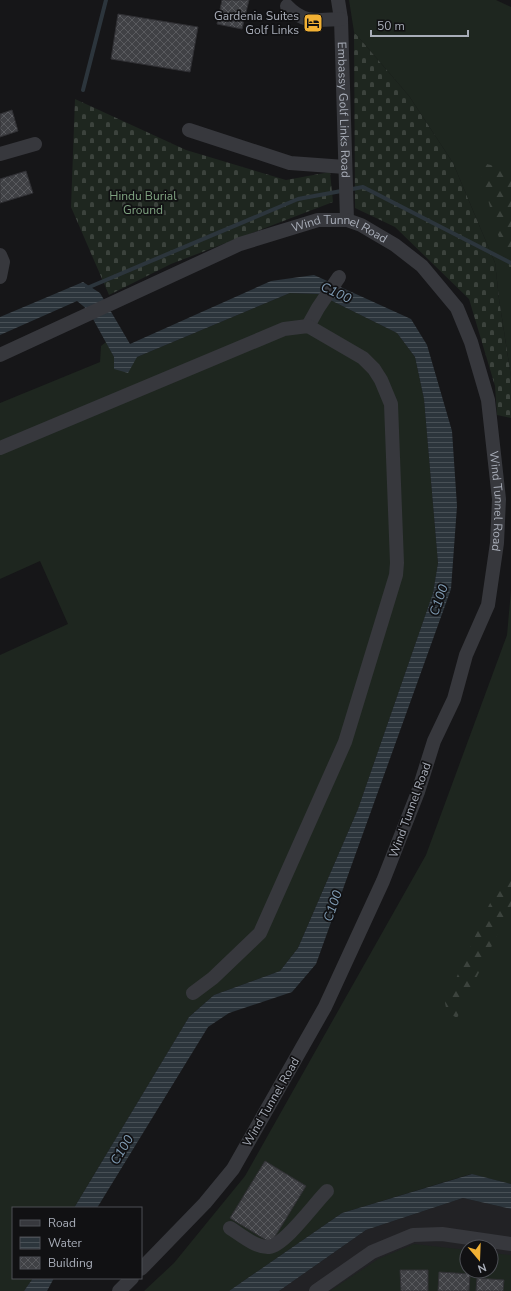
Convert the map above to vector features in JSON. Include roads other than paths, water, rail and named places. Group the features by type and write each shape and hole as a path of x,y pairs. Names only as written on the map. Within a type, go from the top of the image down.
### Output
{"street":[{"name":"Embassy Golf Links Road","path":"338,0 341,19 345,197 347,220"},
{"path":"287,6 297,17 314,20 341,19"},
{"path":"189,130 290,163 345,167"},
{"path":"0,154 35,144"},
{"name":"Wind Tunnel Road","path":"2,351 83,317 240,244 318,220 347,220 361,225 395,245 422,266 457,308 471,342 488,400 499,499 497,543 488,605 466,655 454,699 434,741 418,792 383,881 325,1007 233,1169 205,1204 142,1268"},
{"path":"0,255 3,262 0,277"},
{"path":"308,326 339,277"},
{"path":"0,448 284,329 308,326 363,358 374,368 381,380 391,404 397,563 396,575 345,742 260,933 212,978 193,993"},
{"path":"230,1228 250,1242 268,1247 278,1244 287,1237 312,1206 327,1191"},
{"path":"316,1291 372,1252 413,1234 442,1234 511,1244"},
{"path":"119,1291 131,1279"}],"water":[{"name":"C100","path":"314,275 411,319 427,345 452,431 457,506 451,589 316,964 292,992 229,1013 208,1027 98,1207 75,1207 189,1017 214,995 280,971 298,948 358,809 433,593 438,563 424,399 415,357 397,333 318,294 290,293 137,357 128,373 114,369 114,357 88,310 77,301 0,335 0,317 83,282 100,293 130,344 271,281"},
{"path":"472,1174 511,1184 511,1209 463,1198 366,1230 279,1291 229,1291 342,1213"},
{"path":"32,1279 53,1279 47,1291 24,1291"}],"waterway":[{"path":"83,90 106,0"},
{"path":"87,288 298,199 363,187 511,263"}],"place":[{"name":"Gardenia Suites Golf Links","path":"313,23"}],"park label":[{"name":"Hindu Burial Ground","path":"143,203"}]}
